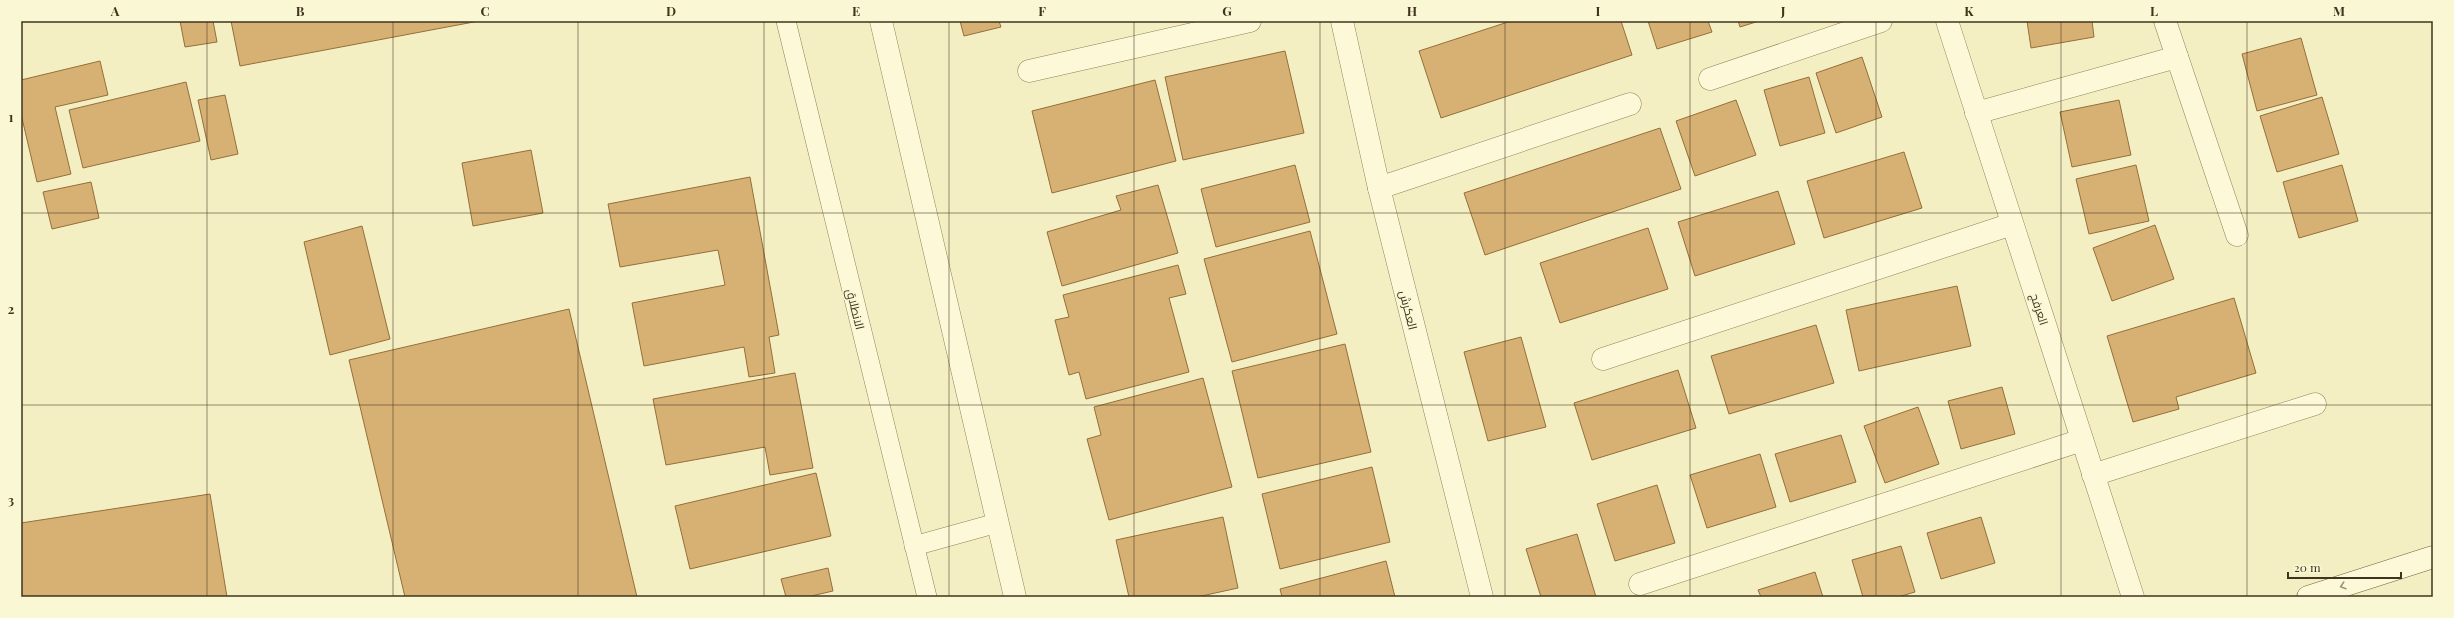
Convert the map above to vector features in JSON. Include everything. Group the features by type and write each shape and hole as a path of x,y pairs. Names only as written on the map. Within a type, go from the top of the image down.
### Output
{"street":[{"path":"881,21 1015,597"},
{"path":"1029,71 1250,21"},
{"name":"العكرش","path":"1342,21 1379,188 1482,597"},
{"path":"1710,79 1881,21"},
{"name":"العرفج","path":"1947,21 2133,597"},
{"path":"2165,21 2237,235"},
{"path":"1976,113 2177,57"},
{"path":"1379,188 1630,104"},
{"path":"1603,359 2012,224"},
{"path":"2093,475 2315,404"},
{"path":"1640,584 2082,440"},
{"path":"2308,597 2433,557"}],"lane":[{"name":"الانطلاق","path":"786,21 927,597"},
{"path":"914,546 997,523"}],"building":[{"path":"180,21 213,21 217,42 185,47"},
{"path":"231,21 479,21 240,66"},
{"path":"960,21 999,21 1001,27 964,36"},
{"path":"1511,21 1621,21 1632,55 1441,118 1419,51"},
{"path":"1648,21 1708,21 1712,32 1657,49"},
{"path":"1738,21 1759,21 1740,27"},
{"path":"2027,21 2092,21 2094,37 2031,48"},
{"path":"2301,38 2317,95 2257,111 2242,54"},
{"path":"1285,51 1304,133 1183,160 1165,77"},
{"path":"1862,57 1882,117 1836,133 1816,73"},
{"path":"100,61 108,95 55,107 71,174 37,182 21,114 21,80"},
{"path":"1809,77 1825,133 1780,146 1764,90"},
{"path":"1155,80 1176,161 1052,193 1032,111"},
{"path":"186,82 200,141 83,168 69,110"},
{"path":"225,95 238,154 211,160 198,100"},
{"path":"2322,97 2339,154 2277,172 2260,116"},
{"path":"1736,100 1756,155 1695,176 1676,121"},
{"path":"2119,100 2131,155 2072,167 2060,112"},
{"path":"1660,128 1681,189 1485,255 1464,193"},
{"path":"531,150 543,213 473,226 462,163"},
{"path":"1904,152 1922,208 1824,238 1807,181"},
{"path":"1295,165 1310,222 1216,247 1201,189"},
{"path":"2136,165 2149,221 2089,234 2076,179"},
{"path":"2342,165 2358,221 2299,238 2283,182"},
{"path":"750,177 779,335 769,337 775,373 749,377 744,347 644,366 632,303 725,285 718,250 620,267 608,204"},
{"path":"91,182 99,218 52,229 43,192"},
{"path":"1158,185 1178,253 1062,286 1047,232 1121,210 1116,196"},
{"path":"1778,191 1795,244 1695,276 1678,222"},
{"path":"2155,225 2174,279 2112,301 2093,248"},
{"path":"362,226 390,339 330,355 304,242"},
{"path":"1648,228 1668,289 1560,323 1540,263"},
{"path":"1310,231 1337,334 1232,362 1204,259"},
{"path":"1178,265 1186,294 1169,298 1189,372 1086,399 1079,372 1069,375 1055,320 1069,317 1063,295"},
{"path":"1957,286 1971,346 1859,371 1846,310"},
{"path":"2234,298 2256,373 2176,397 2179,409 2133,422 2107,336"},
{"path":"569,309 637,597 405,597 349,360"},
{"path":"1816,325 1834,383 1729,414 1711,356"},
{"path":"1521,337 1546,427 1488,441 1464,352"},
{"path":"1345,344 1371,452 1258,478 1232,371"},
{"path":"1678,370 1696,428 1592,460 1574,403"},
{"path":"795,373 813,468 770,475 765,447 666,465 653,399"},
{"path":"1203,378 1232,487 1109,520 1087,439 1101,435 1094,407"},
{"path":"2002,387 2015,434 1961,449 1948,401"},
{"path":"1918,407 1939,464 1885,483 1864,426"},
{"path":"1841,435 1856,482 1790,502 1775,454"},
{"path":"1760,454 1776,507 1707,528 1690,475"},
{"path":"1372,467 1390,542 1280,569 1262,494"},
{"path":"816,473 831,536 690,569 675,506"},
{"path":"1657,485 1675,543 1615,561 1597,504"},
{"path":"210,494 227,597 21,597 21,523"},
{"path":"1223,517 1238,588 1197,597 1129,597 1116,540"},
{"path":"1981,517 1995,563 1941,579 1927,533"},
{"path":"1577,534 1596,597 1541,597 1526,549"},
{"path":"1901,546 1915,592 1898,597 1863,597 1852,560"},
{"path":"1386,561 1395,597 1282,597 1280,589"},
{"path":"828,568 833,591 807,597 786,597 781,579"},
{"path":"1815,572 1823,597 1761,597 1758,590"}]}
